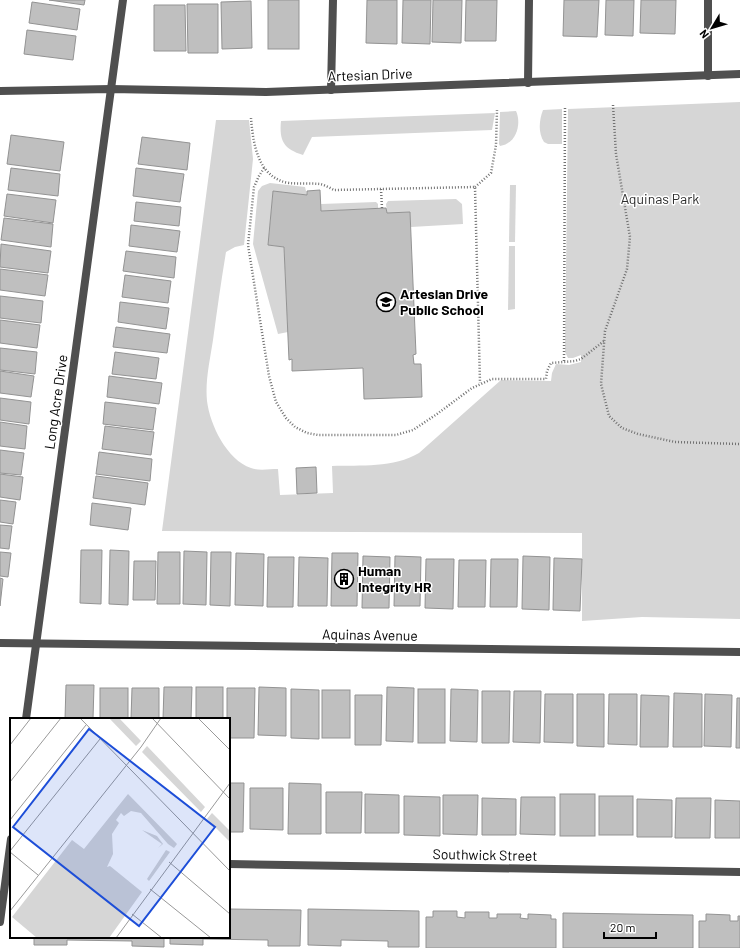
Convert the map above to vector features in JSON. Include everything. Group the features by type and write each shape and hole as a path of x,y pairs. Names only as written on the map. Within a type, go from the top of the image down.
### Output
{"street":[{"name":"Long Acre Drive","path":"26,718 123,0"},
{"path":"331,90 333,0"},
{"path":"528,83 529,0"},
{"path":"708,0 708,76"},
{"name":"Artesian Drive","path":"0,91 111,89 266,92 740,74"},
{"name":"Aquinas Avenue","path":"0,643 740,652"},
{"path":"0,922 10,861"},
{"name":"Southwick Street","path":"230,864 740,872"}],"path":[{"path":"613,105 616,154 630,237 627,269 605,332 601,384 609,416 622,428 638,434 675,442 740,444"},
{"path":"564,361 565,107"},
{"path":"251,118 254,148 264,168 278,179 287,182 321,184 334,190 475,187 491,173 496,145 498,110"},
{"path":"264,168 258,176 254,187 248,245 269,376 276,402 286,418 295,427 307,433 318,435 396,435 413,430 480,383 492,379 546,379 548,366 552,363 581,359 604,341"},
{"path":"475,187 480,383"},
{"path":"381,189 382,208"}],"green space":[{"name":"Aquinas Park","path":"740,102 740,619 642,617 582,621 582,533 162,531 216,120 249,120 253,159 244,245 235,247 226,252 208,370 207,401 216,431 227,450 234,458 242,464 254,469 278,469 280,495 333,493 332,466 377,465 409,458 419,453 501,380 551,381 552,373 556,364 569,365 581,362 581,355 568,358 565,352 568,109"},
{"path":"562,109 562,144 548,144 544,142 540,131 540,122 543,110"},
{"path":"516,111 518,116 518,127 516,133 510,142 500,146 500,112"},
{"path":"495,113 492,130 312,137 303,155 287,147 281,134 281,121"},
{"path":"270,183 305,187 307,195 273,191 268,245 284,247 288,332 278,334 253,244 258,191 262,186"},
{"path":"510,185 516,185 515,242 509,242"},
{"path":"456,199 462,204 463,224 411,227 410,212 387,213 386,204 388,201"},
{"path":"376,202 378,204 378,208 321,211 321,204"},
{"path":"509,246 515,246 515,309 508,310"}],"building":[{"path":"49,0 85,0 84,5"},
{"path":"268,0 299,0 299,49 268,49"},
{"path":"367,0 397,0 397,44 366,43"},
{"path":"403,0 431,0 430,44 402,43"},
{"path":"433,0 462,0 461,43 432,42"},
{"path":"466,0 497,0 496,41 465,41"},
{"path":"564,0 599,0 597,37 563,36"},
{"path":"606,0 634,0 633,36 605,35"},
{"path":"641,0 676,0 675,34 640,33"},
{"path":"251,1 252,48 222,49 221,2"},
{"path":"32,2 80,9 77,30 29,23"},
{"path":"187,4 218,4 218,53 188,53"},
{"path":"154,5 185,5 186,51 154,51"},
{"path":"27,30 76,36 73,60 24,54"},
{"path":"11,135 64,142 60,171 7,164"},
{"path":"142,137 190,143 187,170 138,164"},
{"path":"11,168 60,174 58,196 8,190"},
{"path":"136,168 184,174 180,202 133,196"},
{"path":"320,190 321,211 386,208 387,213 410,212 416,354 413,355 414,364 421,364 422,397 364,399 363,368 292,371 292,359 289,360 284,247 268,245 273,191 307,195 307,191"},
{"path":"7,194 56,200 53,223 4,216"},
{"path":"136,202 181,207 179,226 134,221"},
{"path":"4,218 53,224 51,247 1,240"},
{"path":"131,225 180,231 177,252 129,246"},
{"path":"1,244 51,251 48,273 0,267"},
{"path":"126,251 176,257 174,278 123,271"},
{"path":"0,269 48,275 45,296 0,290"},
{"path":"125,275 171,281 168,303 122,297"},
{"path":"0,296 43,301 41,323 0,318"},
{"path":"120,302 169,308 166,329 118,322"},
{"path":"0,320 40,325 37,348 0,343"},
{"path":"116,327 170,334 167,353 113,347"},
{"path":"0,348 37,352 35,374 0,370"},
{"path":"115,352 159,358 156,379 112,374"},
{"path":"0,371 34,376 31,397 0,393"},
{"path":"109,376 162,383 159,404 107,397"},
{"path":"0,398 31,402 29,424 0,420"},
{"path":"105,402 156,408 153,430 103,424"},
{"path":"0,422 27,426 25,449 0,446"},
{"path":"105,426 154,432 151,455 102,449"},
{"path":"0,450 24,453 21,475 0,473"},
{"path":"99,452 152,459 150,481 96,474"},
{"path":"316,467 317,493 297,494 296,468"},
{"path":"0,474 23,477 20,500 0,497"},
{"path":"96,476 148,483 145,505 93,498"},
{"path":"0,500 16,502 13,524 0,522"},
{"path":"92,503 131,508 128,530 90,525"},
{"path":"0,525 12,526 9,549 0,548"},
{"path":"81,550 102,550 101,604 80,603"},
{"path":"110,550 129,551 128,605 109,604"},
{"path":"184,551 207,552 206,605 183,604"},
{"path":"0,552 11,553 8,577 0,576"},
{"path":"158,552 180,552 180,604 157,604"},
{"path":"211,552 231,552 230,606 210,605"},
{"path":"236,553 264,554 263,606 235,605"},
{"name":"Human Integrity HR","path":"332,553 358,553 357,606 331,606"},
{"path":"363,556 390,557 389,608 362,608"},
{"path":"395,556 421,557 420,606 394,606"},
{"path":"523,556 550,557 549,610 522,609"},
{"path":"268,557 294,557 293,607 267,607"},
{"path":"299,557 328,558 327,606 298,606"},
{"path":"554,558 582,559 580,611 553,610"},
{"path":"426,559 454,559 453,609 425,608"},
{"path":"491,559 518,559 517,607 490,607"},
{"path":"459,560 486,560 485,607 458,607"},
{"path":"134,561 156,561 155,600 133,600"},
{"path":"0,578 3,579 0,606"},
{"path":"66,685 94,685 93,718 65,718"},
{"path":"164,687 192,687 191,718 163,718"},
{"path":"196,687 223,687 223,718 196,718"},
{"path":"259,687 286,688 286,736 258,735"},
{"path":"387,687 414,688 413,742 386,741"},
{"path":"100,688 128,688 128,718 100,718"},
{"path":"132,688 159,688 159,718 131,718"},
{"path":"227,688 255,688 254,738 230,738 230,718 227,718"},
{"path":"291,689 319,690 319,739 291,738"},
{"path":"418,689 445,689 445,743 418,743"},
{"path":"451,689 478,690 477,742 450,741"},
{"path":"322,690 350,690 350,738 322,738"},
{"path":"482,691 510,691 509,743 482,743"},
{"path":"514,691 541,691 540,743 513,742"},
{"path":"674,693 702,694 702,747 673,747"},
{"path":"545,694 573,694 573,743 544,742"},
{"path":"577,694 604,694 604,747 577,746"},
{"path":"609,694 637,694 637,745 608,744"},
{"path":"705,694 732,695 731,747 704,746"},
{"path":"355,695 382,695 381,745 355,745"},
{"path":"641,695 669,696 668,747 640,747"},
{"path":"737,698 740,698 740,748 736,748"},
{"path":"230,783 244,783 243,832 230,832"},
{"path":"289,783 321,784 321,834 288,834"},
{"path":"250,788 283,788 283,830 250,829"},
{"path":"326,792 362,792 361,833 326,833"},
{"path":"365,794 399,795 399,833 365,833"},
{"path":"560,794 595,794 595,836 560,836"},
{"path":"443,795 478,795 477,835 443,834"},
{"path":"404,796 440,797 440,836 404,835"},
{"path":"599,796 633,796 633,835 599,835"},
{"path":"521,797 555,797 555,835 520,834"},
{"path":"482,798 516,799 516,835 482,835"},
{"path":"676,798 711,798 710,838 675,838"},
{"path":"637,799 672,800 672,837 637,837"},
{"path":"715,800 740,801 740,838 715,838"},
{"path":"230,909 301,910 300,946 268,946 268,940 203,939 203,945 170,944 170,938 230,938"},
{"path":"308,909 419,911 419,947 388,947 388,941 341,940 341,946 308,945"},
{"path":"433,911 457,911 457,917 465,918 465,912 489,912 489,918 497,918 497,914 521,914 520,918 528,919 528,914 551,915 551,919 556,919 556,948 426,948 426,917 433,917"},
{"path":"563,913 693,915 693,948 563,948"},
{"path":"706,914 730,915 730,921 738,921 738,916 740,916 740,948 699,948 699,921 706,921"},
{"path":"34,938 164,938 164,947 132,946 132,941 67,940 67,945 34,945"}],"place":[{"name":"Artesian Drive Public School","path":"386,302"},
{"name":"Human Integrity HR","path":"344,579"}]}
